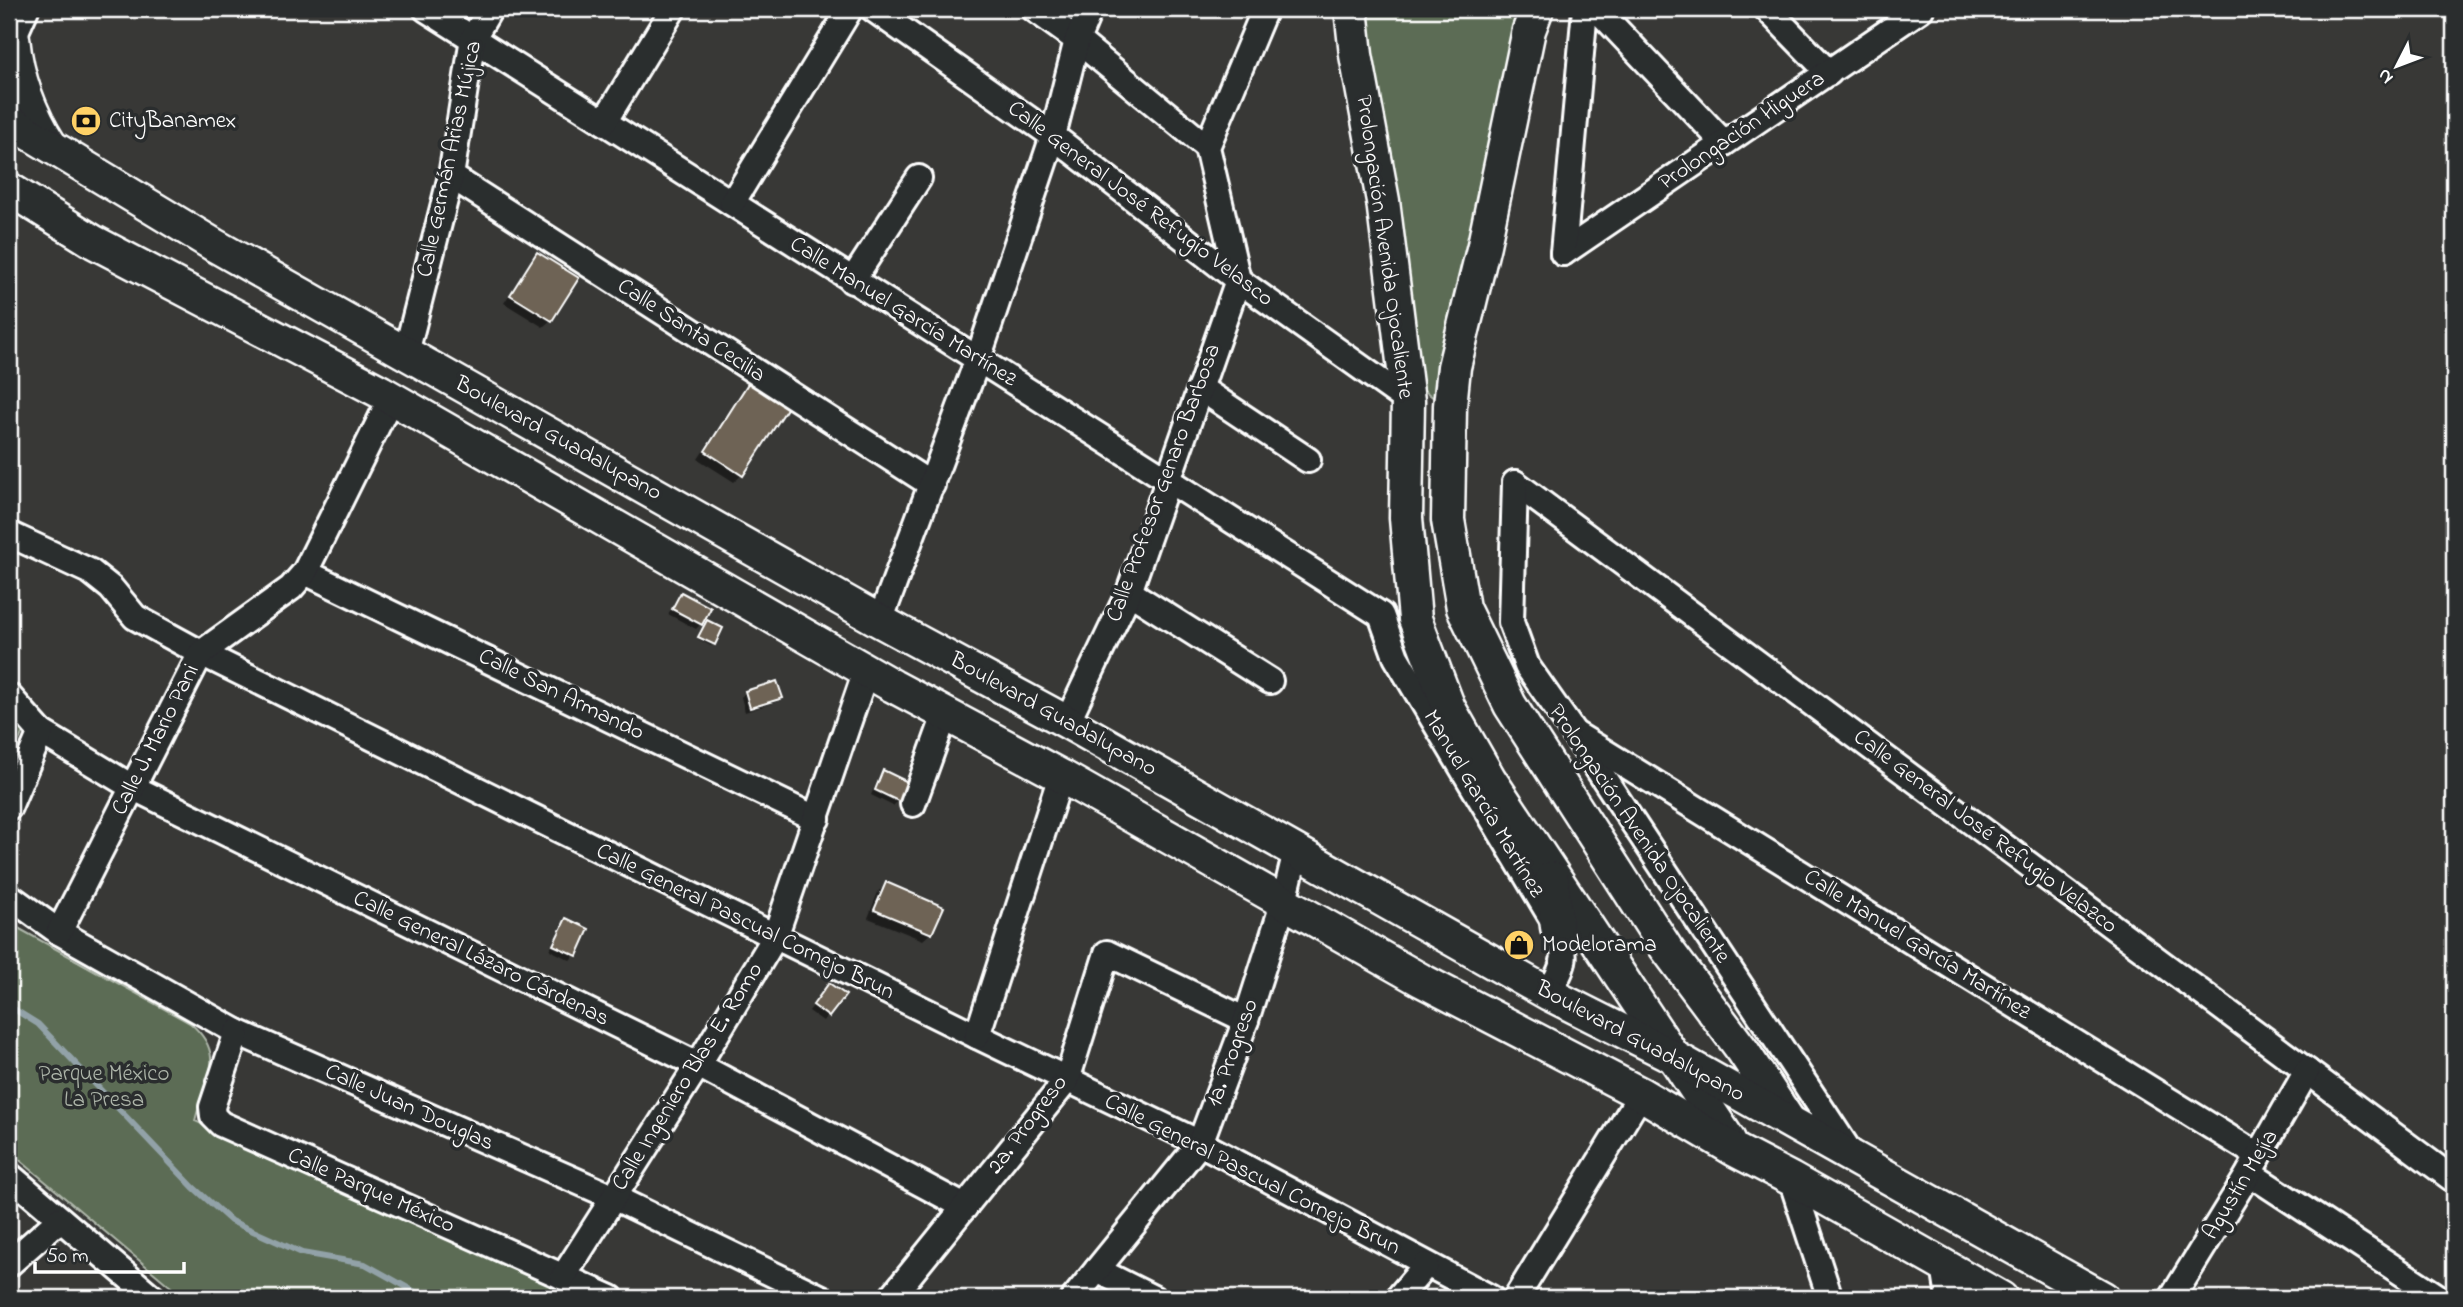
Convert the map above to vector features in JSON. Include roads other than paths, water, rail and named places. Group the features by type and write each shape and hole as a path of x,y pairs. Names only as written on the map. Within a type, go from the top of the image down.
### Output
{"main road":[{"name":"Prolongación Avenida Ojocaliente","path":"1351,9 1356,55 1382,201 1408,401 1406,518 1415,619 1449,708 1489,778 1674,1056 1705,1084 1735,1150"},
{"name":"Prolongación Avenida Ojocaliente","path":"1537,9 1529,30 1485,245 1454,367 1450,406 1448,520 1464,608 1510,705 1666,948 1743,1051 1790,1122"},
{"path":"11,42 23,93 52,147"},
{"name":"Boulevard Guadalupano","path":"9,121 214,245 880,621 1067,722 1549,994 1674,1056"},
{"name":"Boulevard Guadalupano","path":"9,189 94,242 391,398 866,671 1061,776 1421,980 1641,1094 1735,1150 2001,1298"},
{"path":"9,209 35,210 50,214"},
{"path":"1552,873 1557,927"},
{"path":"1421,980 1434,983 1463,982 1616,1065 1645,1077 1705,1084 1735,1066 1743,1051"},
{"name":"Boulevard Guadalupano","path":"1705,1084 1790,1122 2103,1298"}],"street":[{"path":"11,42 26,9"},
{"name":"Calle Manuel García Martínez","path":"426,9 1381,615"},
{"name":"Calle Germán Arias Mújica","path":"406,353 451,176 473,38 490,9"},
{"path":"604,122 673,9"},
{"path":"732,203 850,9"},
{"name":"Calle General José Refugio Velasco","path":"873,9 1053,136 1238,280 1408,401"},
{"path":"1034,9 1077,40 1208,147"},
{"path":"880,621 978,359 1053,136 1077,40 1090,9"},
{"name":"Prolongación Higuera","path":"1585,9 1563,253 1921,9"},
{"path":"1597,9 1724,143"},
{"path":"1767,9 1829,73"},
{"path":"1238,280 1208,147 1265,10"},
{"name":"Calle Santa Cecilia","path":"451,176 932,485"},
{"path":"852,281 919,178"},
{"name":"Calle Profesor Genaro Barbosa","path":"1067,722 1129,592 1238,280"},
{"path":"1200,388 1308,460"},
{"name":"Calle J. Mario Pani","path":"59,932 201,653 291,588 305,572 391,398"},
{"name":"Prolongación Avenida Ojocaliente","path":"1515,483 1511,622 1523,657 1853,1157"},
{"name":"Calle General José Refugio Velazco","path":"1515,483 2454,1180"},
{"name":"Calle General Pascual Cornejo Brun","path":"9,534 91,572 111,588 135,617 201,653 775,937 1200,1143 1491,1298"},
{"name":"Calle San Armando","path":"305,572 817,818"},
{"path":"1129,592 1270,681"},
{"name":"Manuel García Martínez","path":"1381,615 1396,657 1557,927 1565,951 1564,963 1549,994"},
{"name":"Calle Ingeniero Blas E. Romo","path":"563,1277 698,1065 775,937 866,671"},
{"path":"1510,705 1542,689"},
{"name":"Calle General Lázaro Cárdenas","path":"9,696 41,732 132,787 698,1065 965,1207"},
{"path":"913,804 945,715"},
{"path":"9,807 41,732"},
{"name":"Calle Manuel García Martínez","path":"1574,733 2254,1164 2440,1298"},
{"path":"977,1036 1061,776"},
{"name":"1a. Progreso","path":"1074,1298 1200,1143 1246,1020 1296,851"},
{"name":"Calle Juan Douglas","path":"9,896 59,932 237,1032 613,1197 822,1298"},
{"name":"2a. Progreso","path":"891,1298 1067,1080 1107,953 1246,1020"},
{"name":"Calle Parque México","path":"237,1032 212,1107 213,1116 221,1125 611,1298"},
{"name":"Agustín Mejía","path":"2172,1298 2307,1071"},
{"path":"1516,1298 1641,1094"},
{"path":"9,1175 153,1298"},
{"path":"1791,1179 1829,1298"},
{"path":"9,1264 60,1219"},
{"path":"1398,1298 1426,1265"},
{"path":"1944,1266 1949,1298"},
{"path":"1097,1270 1153,1298"}],"waterway":[{"path":"9,1006 38,1024 193,1187 231,1221 302,1253 365,1264 426,1298"}],"place":[{"name":"CityBanamex","path":"86,121"},
{"name":"Modelorama","path":"1519,945"}],"park label":[{"name":"Parque México La Presa","path":"104,1087"}]}
